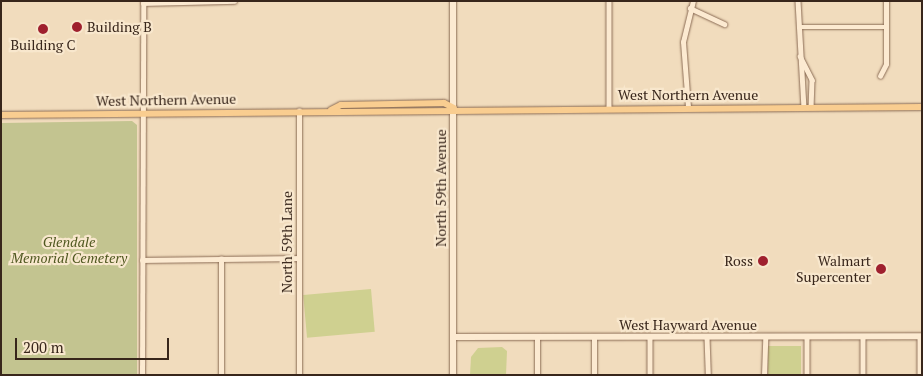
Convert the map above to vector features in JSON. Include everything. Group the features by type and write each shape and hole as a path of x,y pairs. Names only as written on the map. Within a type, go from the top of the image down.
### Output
{"main road":[{"name":"West Northern Avenue","path":"1,115 299,110 331,110 342,114 454,108 922,107"}],"street":[{"path":"142,375 143,2 234,1"},
{"name":"North 59th Avenue","path":"453,1 453,375"},
{"path":"609,1 609,107"},
{"path":"688,107 683,42 693,1"},
{"path":"798,1 799,55 808,107"},
{"path":"880,76 886,64 886,1"},
{"path":"690,8 725,24"},
{"path":"798,28 886,27"},
{"path":"799,55 812,80 808,107"},
{"name":"North 59th Lane","path":"298,375 299,110"},
{"path":"142,260 299,258"},
{"path":"221,259 221,375"},
{"path":"920,375 921,336"},
{"name":"West Hayward Avenue","path":"454,337 921,336"},
{"path":"537,337 537,375"},
{"path":"594,337 594,375"},
{"path":"650,337 650,375"},
{"path":"707,337 708,375"},
{"path":"764,375 765,337"},
{"path":"807,337 807,375"},
{"path":"864,337 864,375"}],"green space":[{"name":"Glendale Memorial Cemetery","path":"132,121 137,125 137,375 1,375 1,123"},
{"path":"371,289 375,332 307,338 303,295"},
{"path":"768,346 801,346 801,375 768,375"},
{"path":"502,347 507,351 506,375 470,375 471,357 478,348"}],"place":[{"name":"Building B","path":"77,27"},
{"name":"Building C","path":"43,29"},
{"name":"Ross","path":"763,261"},
{"name":"Walmart Supercenter","path":"881,269"}]}
